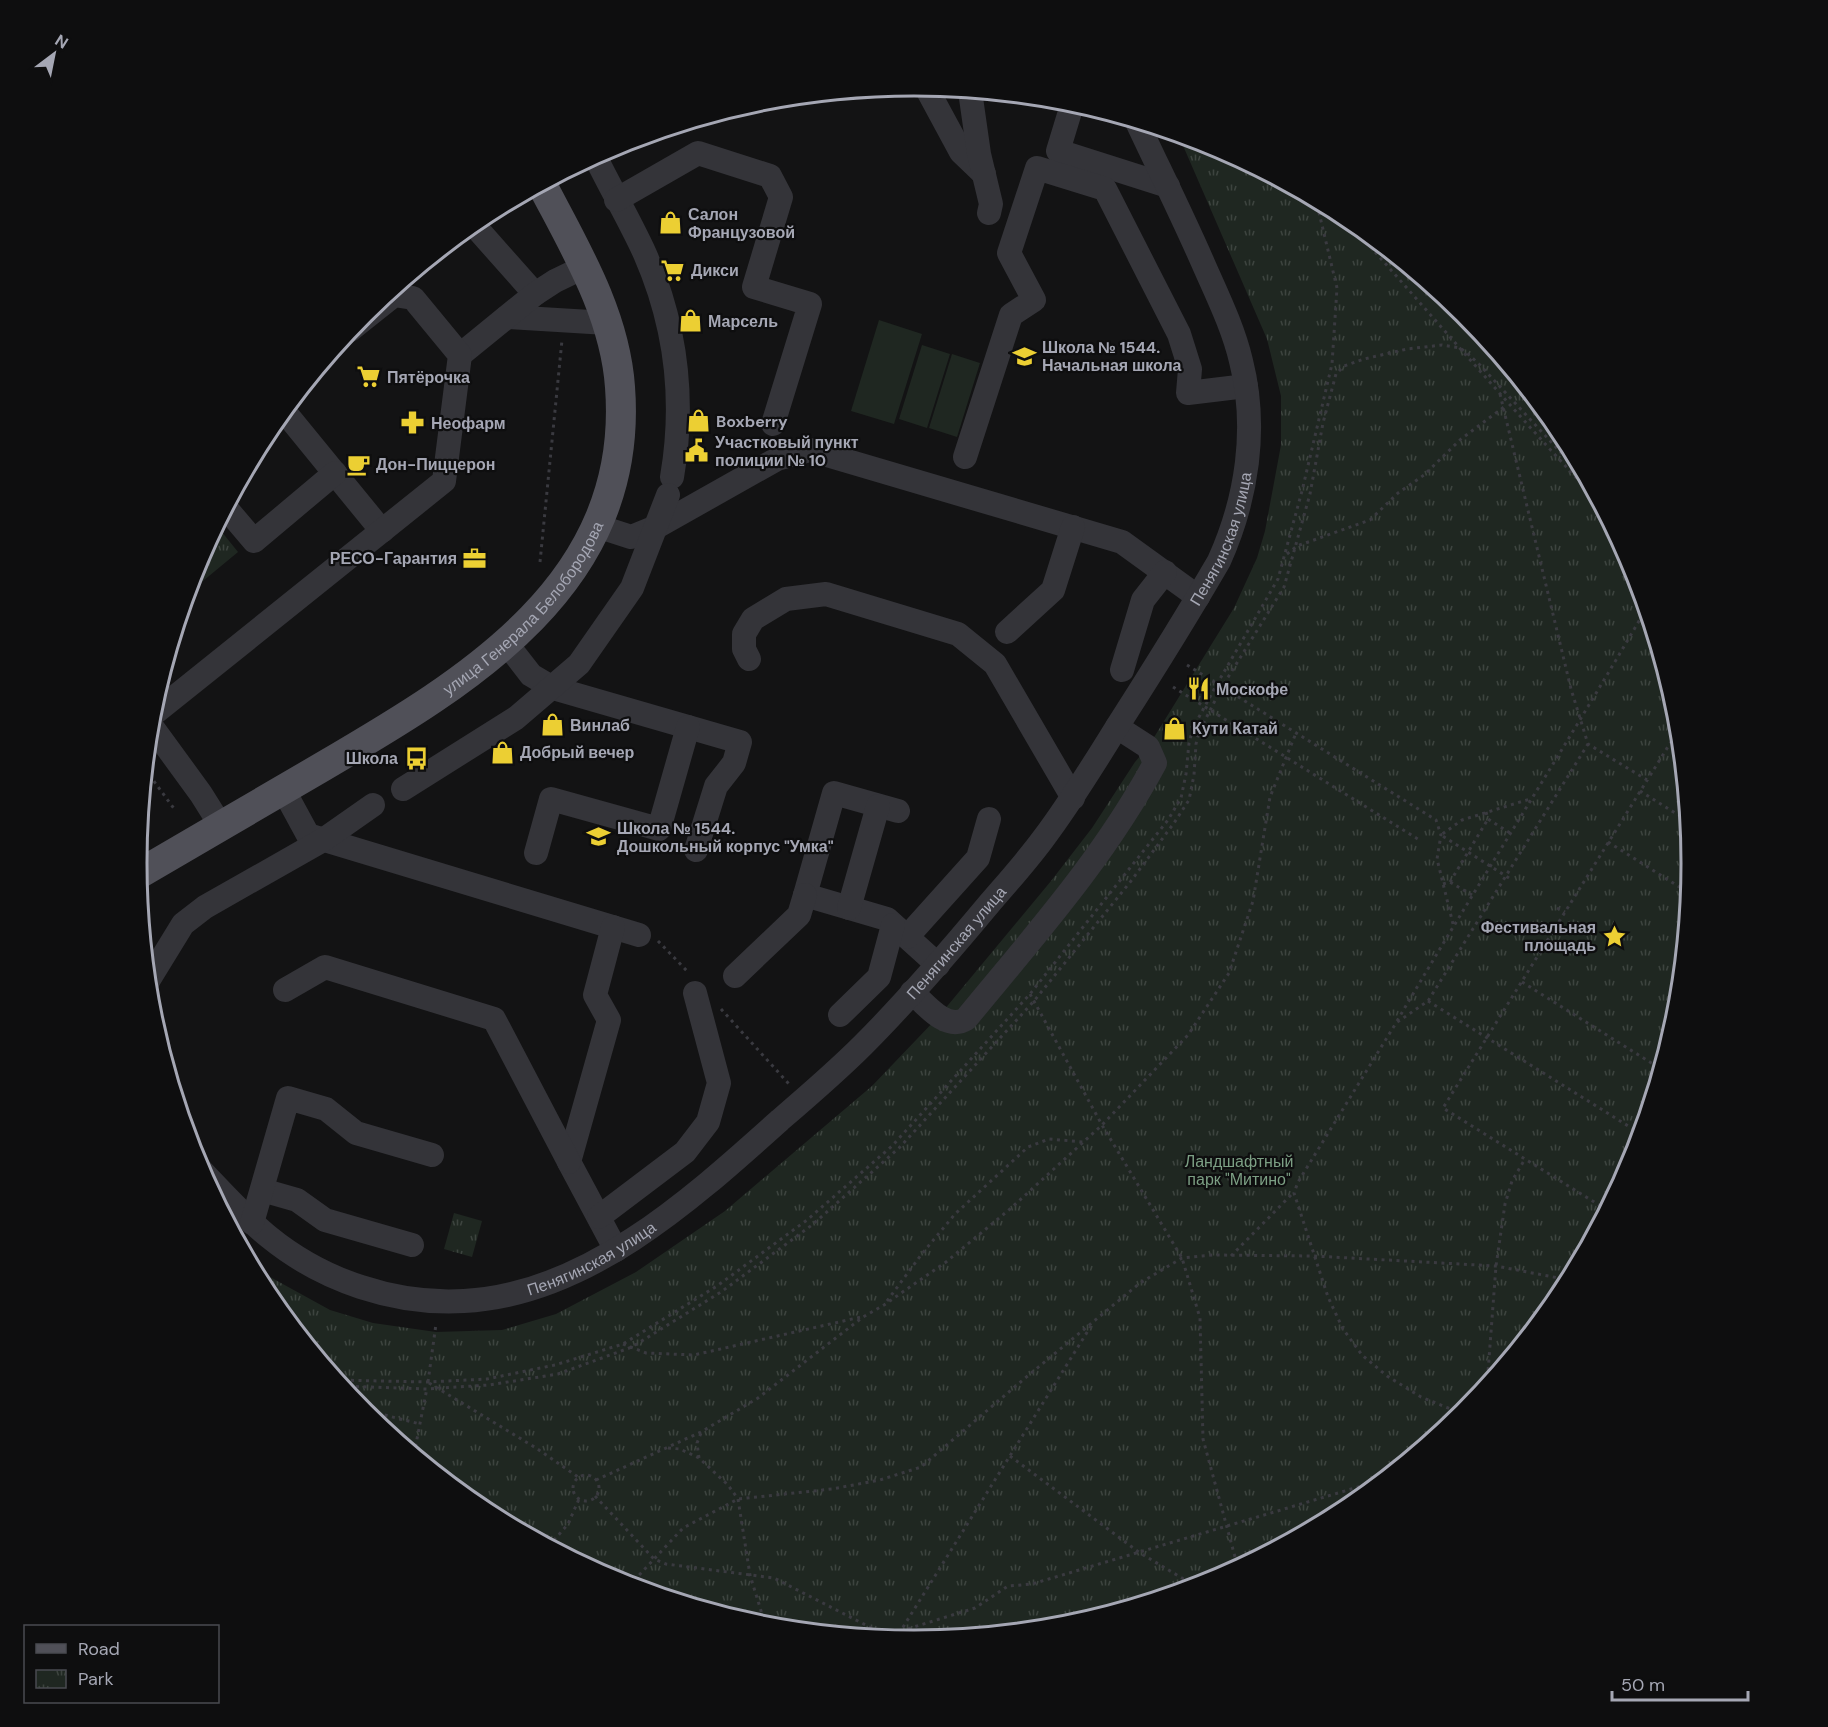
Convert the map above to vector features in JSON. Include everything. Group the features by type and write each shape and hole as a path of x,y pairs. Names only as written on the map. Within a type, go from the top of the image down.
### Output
{"main road":[{"name":"улица Генерала Белобородова","path":"147,869 436,698 506,643 564,583 582,556 597,526 618,459 622,419 620,386 607,323 584,267 545,191"}],"street":[{"path":"932,97 961,152 984,174"},
{"path":"971,99 979,154 991,204 989,213"},
{"path":"1070,112 1058,151 1168,186"},
{"name":"Пенягинская улица","path":"220,1189 271,1239 307,1263 347,1283 384,1294 421,1300 462,1302 503,1297 537,1288 589,1265 616,1250 709,1182 863,1045 938,965 1041,842 1073,798 1219,561 1231,535 1242,493 1249,452 1249,407 1242,361 1226,315 1141,131"},
{"path":"616,200 698,153 770,176 782,197 753,287 810,304 773,424"},
{"path":"403,789 516,718 579,664 632,588 658,526 670,486 677,447 679,410 671,336 662,297 644,252 599,164"},
{"path":"966,457 1011,315 1034,300 1010,253 1037,168 1105,189 1179,334 1190,369 1188,393 1246,386"},
{"path":"479,231 535,294"},
{"path":"163,707 444,481 460,355 535,294 584,267"},
{"path":"398,296 413,298 460,355"},
{"path":"507,316 607,323"},
{"path":"290,418 382,531"},
{"path":"597,526 631,537 658,526 777,459 810,450 1122,542 1198,597"},
{"path":"231,514 254,541 335,473"},
{"path":"1007,632 1053,590 1073,527"},
{"path":"1122,669 1143,600 1165,572"},
{"path":"749,659 744,649 744,634 753,619 786,599 826,594 958,634 995,664 1073,798"},
{"path":"506,643 531,675 553,688 740,742 734,763 717,786 696,850"},
{"path":"536,853 551,799 659,829 688,727"},
{"path":"912,993 949,1022 959,1023 966,1019 1086,872 1138,794 1155,763 1148,747 1117,727"},
{"path":"158,735 221,826"},
{"path":"283,789 308,835 639,935"},
{"path":"735,976 799,915 834,793 888,808 849,908"},
{"path":"154,971 183,924 205,907 323,840 373,805"},
{"path":"840,1015 879,976 900,931 978,858 989,819"},
{"path":"805,895 887,918 938,965"},
{"path":"569,1162 609,1020 595,995 613,927"},
{"path":"285,990 325,967 494,1019 616,1250"},
{"path":"598,1218 685,1152 708,1122 719,1083 695,993"},
{"path":"252,1222 288,1098 326,1109 356,1133 432,1155"},
{"path":"685,1152 709,1182"},
{"path":"261,1190 297,1200 325,1220 412,1245"}],"path":[{"path":"1372,248 1441,325 1528,428 1580,483"},
{"path":"540,562 564,321"},
{"path":"352,1386 427,1389 489,1384 558,1374 632,1347 722,1292 812,1225 899,1148 1034,1001 1174,824 1189,800 1199,732 1222,687 1284,587 1310,494 1323,423 1336,374 1344,366 1407,349 1442,345 1460,348 1480,365 1564,456"},
{"path":"1396,1023 1428,1001 1508,877 1588,744 1571,689 1500,394"},
{"path":"1285,555 1297,546 1370,520 1398,493 1424,475 1461,440 1504,407"},
{"path":"1231,1256 1293,1193 1453,926 1582,719 1641,617"},
{"path":"1187,665 1436,820 1441,835 1437,859 1453,926"},
{"path":"1173,687 1421,841"},
{"path":"596,1480 701,1432 758,1398 863,1317 946,1262 1010,1209 1102,1125 1188,1035 1229,973 1253,901 1270,797 1296,733"},
{"path":"1600,1206 1443,1108 1671,741"},
{"path":"1588,744 1647,780"},
{"path":"152,778 175,810"},
{"path":"1640,791 1680,816"},
{"path":"1441,835 1462,819 1532,799"},
{"path":"1486,812 1488,819 1510,833"},
{"path":"1443,884 1450,882 1488,819"},
{"path":"1441,835 1508,877"},
{"path":"1608,842 1681,887"},
{"path":"1450,882 1472,895"},
{"path":"1557,908 1565,912"},
{"path":"1521,982 1654,1064"},
{"path":"1030,994 1102,1125 1182,1258 1200,1318 1203,1439 1236,1560"},
{"path":"1428,1001 1634,1129"},
{"path":"884,1305 955,1214 1028,1147 1049,1139 1083,1142"},
{"path":"1488,1373 1496,1266 1505,1204 1512,1182 1526,1159"},
{"path":"1293,1193 1328,1297 1343,1329 1362,1355 1387,1376 1421,1397 1453,1410"},
{"path":"636,1579 683,1528 738,1499 832,1489 880,1480 921,1467 1140,1283 1182,1258 1314,1256 1496,1266 1559,1278"},
{"path":"622,1344 646,1353 694,1355 863,1317"},
{"path":"901,1630 1093,1323"},
{"path":"415,1447 427,1389 436,1324"},
{"path":"428,1382 528,1443 578,1477 588,1475 596,1480 598,1490 595,1496 589,1500 579,1498 573,1491 578,1477"},
{"path":"379,1414 420,1424"},
{"path":"699,1458 697,1443 701,1432"},
{"path":"666,1448 680,1449 699,1458 728,1485 738,1499 750,1575 763,1616"},
{"path":"1010,1456 1140,1553 1187,1581"},
{"path":"902,1631 975,1608 1008,1586 1032,1584 1362,1486"},
{"path":"595,1496 654,1559 666,1564 774,1578 873,1629"},
{"path":"554,1541 568,1524 579,1498"}],"green space":[{"name":"Ландшафтный парк \"Митино\"","path":"1183,145 1253,175 1340,225 1420,286 1457,321 1523,396 1579,480 1623,570 1641,617 1667,714 1680,813 1682,864 1675,964 1667,1013 1641,1110 1602,1203 1579,1247 1552,1290 1523,1331 1457,1406 1420,1441 1340,1502 1298,1528 1208,1573 1113,1605 1064,1616 964,1629 914,1631 814,1624 764,1616 715,1605 620,1573 530,1528 488,1502 408,1441 371,1406 305,1331 267,1275 330,1310 373,1323 436,1332 502,1330 556,1314 636,1272 725,1211 872,1086 939,1016 1092,828 1135,762 1148,747 1234,608 1257,558 1265,531 1281,445 1281,396 1267,339"},
{"path":"879,320 922,334 894,424 851,411"},
{"path":"922,345 950,354 927,428 899,419"},
{"path":"952,354 980,363 957,437 929,428"},
{"path":"222,532 238,552 200,584"},
{"path":"454,1213 482,1221 472,1257 444,1249"}],"place":[{"name":"Салон Французовой","path":"670,223"},
{"name":"Дикси","path":"673,270"},
{"name":"Марсель","path":"690,321"},
{"name":"Школа № 1544. Начальная школа","path":"1024,356"},
{"name":"Пятёрочка","path":"369,377"},
{"name":"Boxberry","path":"698,421"},
{"name":"Неофарм","path":"413,423"},
{"name":"Участковый пункт полиции № 10","path":"697,451"},
{"name":"Дон-Пиццерон","path":"358,464"},
{"name":"РЕСО-Гарантия","path":"475,558"},
{"name":"Москофе","path":"1198,689"},
{"name":"Винлаб","path":"552,725"},
{"name":"Кути Катай","path":"1174,728"},
{"name":"Добрый вечер","path":"502,752"},
{"name":"Школа","path":"416,758"},
{"name":"Школа № 1544. Дошкольный корпус \"Умка\"","path":"599,837"},
{"name":"Фестивальная площадь","path":"1614,936"}]}
